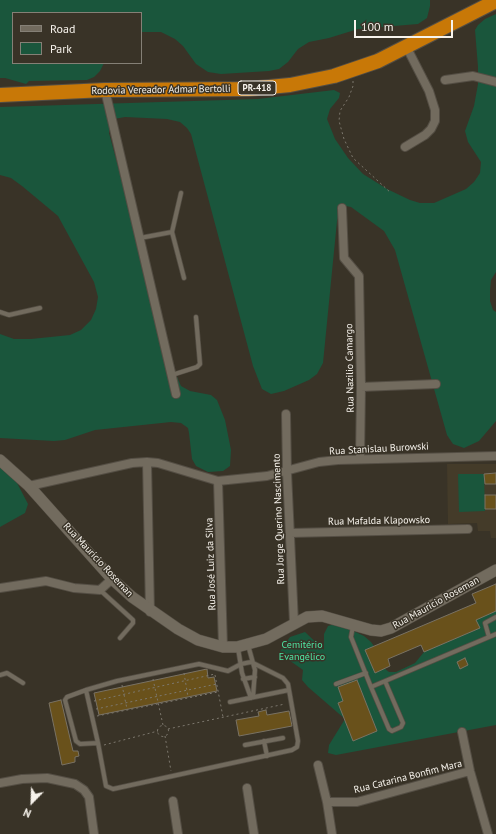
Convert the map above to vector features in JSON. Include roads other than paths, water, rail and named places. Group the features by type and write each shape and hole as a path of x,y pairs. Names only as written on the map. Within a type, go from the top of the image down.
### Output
{"highway":[{"name":"Rodovia Vereador Admar Bertolli","path":"0,95 105,90 248,89 290,85 353,71 407,48 496,2"}],"main road":[{"name":"Rua Mauricio Roseman","path":"0,460 29,486 112,579 150,612 198,640 224,647 242,646 266,639 308,617 322,616 371,630 381,631 391,628 496,570"}],"street":[{"path":"405,147 424,136 431,129 435,121 435,110 429,91 407,48"},
{"path":"445,80 473,76 496,82"},
{"path":"105,90 176,394"},
{"name":"Rua Nazilio Camargo","path":"342,208 344,258 359,276 361,387 360,459"},
{"path":"361,387 436,384"},
{"name":"Rua Jorge Querino Nascimento","path":"286,414 287,472 294,623"},
{"name":"Rua Stanislau Burowski","path":"29,486 132,463 147,462 158,463 218,481 267,476 287,472 319,462 360,459 496,456"},
{"path":"147,462 150,612"},
{"name":"Rua José Luiz da Silva","path":"218,481 224,647"},
{"name":"Rua Mafalda Klapowsko","path":"290,533 468,529"},
{"path":"0,588 46,581 74,588 100,590 112,579"},
{"path":"462,732 470,771 488,834"},
{"path":"318,765 327,802 332,834"},
{"name":"Rua Catarina Bonfim Mara","path":"327,802 357,802 470,771"},
{"path":"0,783 22,779 47,778 75,784 84,790 89,797 94,834"},
{"path":"247,788 254,834"},
{"path":"173,801 178,834"}],"lane":[{"path":"181,193 172,232 184,278"},
{"path":"140,238 172,232"},
{"path":"0,312 9,315 40,308"},
{"path":"172,375 197,367 200,364 196,317"},
{"path":"100,590 133,620 133,623 120,638"},
{"path":"489,637 485,623 496,617"},
{"path":"354,624 351,637 389,729 392,731 401,727 403,723 385,681"},
{"path":"372,687 496,634"},
{"path":"242,646 251,662 255,677 252,697"},
{"path":"242,646 241,664 243,679 252,697"},
{"path":"86,690 98,745 106,786 109,788 173,777 292,750 296,747 298,741 286,681 258,664 251,662 241,664 228,671 203,664 122,680 86,690 67,696 65,700 76,741 80,744 98,745"},
{"path":"0,675 7,673 23,683"},
{"path":"336,684 366,673"},
{"path":"243,679 255,677"},
{"path":"230,702 289,690"},
{"path":"245,745 282,738"},
{"path":"264,741 267,756"}],"park label":[{"name":"Cemitério Evangélico","path":"302,650"}]}
